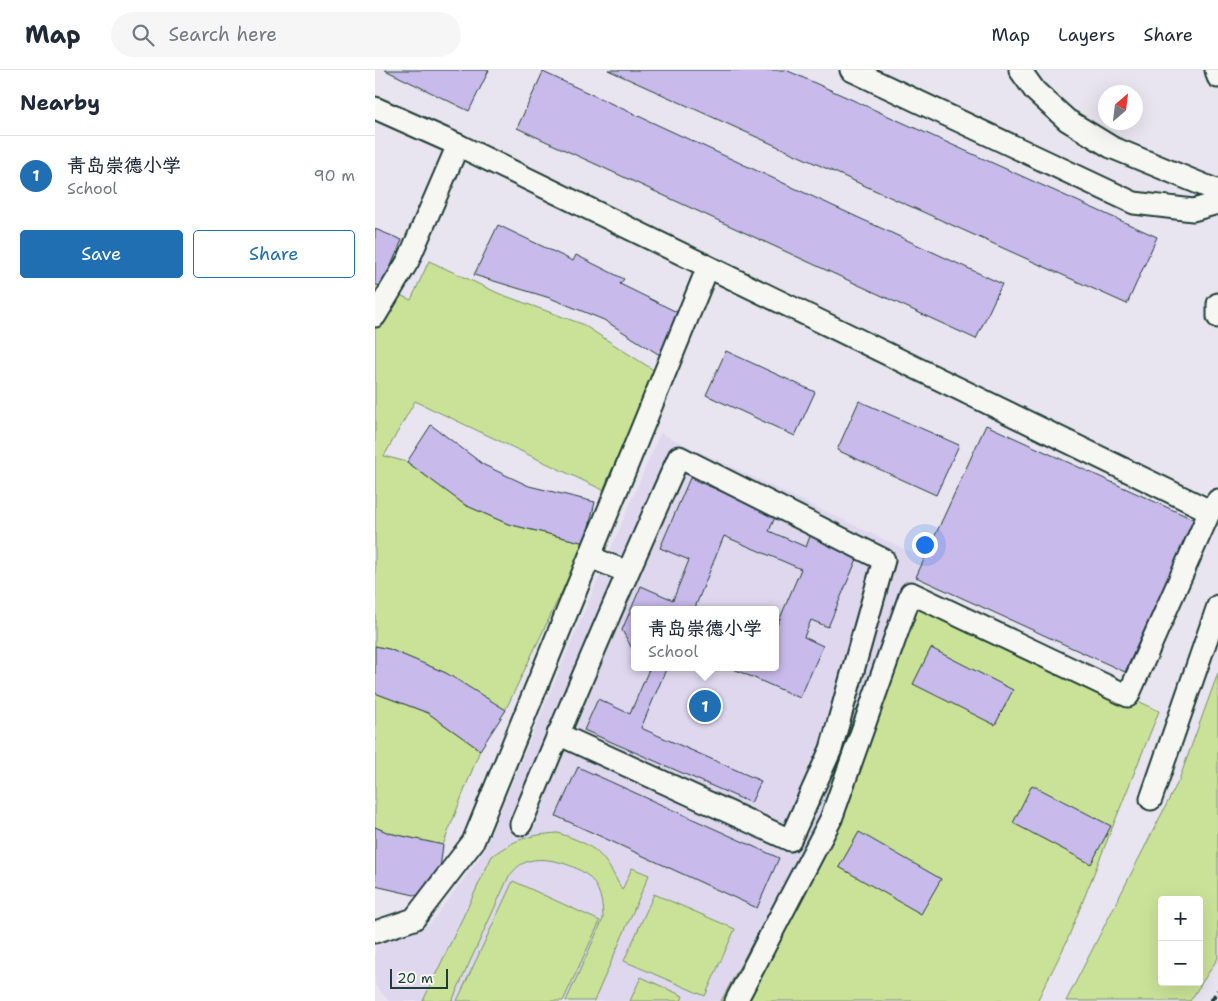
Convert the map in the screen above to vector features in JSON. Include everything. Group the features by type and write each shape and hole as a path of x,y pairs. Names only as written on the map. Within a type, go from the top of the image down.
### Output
{"street":[{"path":"851,70 1134,203 1193,210 1218,204"},
{"path":"1020,70 1035,91 1067,120 1111,147 1218,191"},
{"path":"1216,70 1218,77"},
{"path":"375,108 458,145 708,267 1214,505 1128,696 911,593 831,819 736,1001"},
{"path":"375,316 408,261 458,145"},
{"path":"375,932 414,919 473,842 708,267"},
{"path":"1218,304 1218,317"},
{"path":"521,824 558,734 627,572 679,457 884,560 831,749 790,840 558,734"},
{"path":"590,557 627,572"},
{"path":"1151,799 1218,606"}],"shaded area":[{"path":"660,433 925,559 819,820 721,1001 389,1001 375,985 375,947 430,924 481,856"}],"green space":[{"path":"429,261 500,294 582,324 655,371 603,490 415,401 384,456 407,462 465,505 508,524 585,543 504,713 446,673 389,649 375,646 375,284 411,300"},
{"path":"911,593 1159,711 1066,943 1037,1001 721,1001 819,820"},
{"path":"1218,673 1218,958 1203,981 1203,896 1158,896 1158,986 1200,986 1190,1001 1066,1001 1179,780"},
{"path":"375,693 428,713 480,750 443,845 389,833 375,827"},
{"path":"558,833 582,842 597,852 604,859 622,890 632,868 649,875 594,1001 566,1001 603,919 598,890 587,875 574,867 548,860 531,860 522,864 509,876 452,1001 423,1001 492,856 523,839"},
{"path":"513,881 600,921 563,1001 457,1001"},
{"path":"654,894 735,929 705,996 624,961"},
{"path":"641,977 683,996 681,1001 630,1001"}],"building":[{"path":"385,70 489,70 469,111"},
{"path":"608,70 786,70 1157,237 1127,304"},
{"path":"543,72 1002,284 976,339 517,128"},
{"path":"498,225 573,261 576,255 624,279 620,284 693,320 671,362 604,320 550,298 474,275"},
{"path":"375,229 402,240 382,287 375,284"},
{"path":"726,351 815,392 795,436 706,395"},
{"path":"859,401 959,445 936,495 837,450"},
{"path":"431,425 484,465 529,486 595,502 585,543 508,524 465,505 407,462"},
{"path":"986,425 1195,520 1125,672 916,577"},
{"path":"690,478 776,515 769,531 806,547 812,531 860,552 828,627 811,620 804,637 823,646 800,698 738,671 779,671 779,621 801,569 724,536 696,606 632,606 641,586 673,600 689,560 660,548"},
{"path":"631,609 631,647 622,630"},
{"path":"375,646 389,649 446,673 506,710 480,750 428,713 375,693"},
{"path":"931,648 1013,690 995,725 913,684"},
{"path":"648,671 665,671 641,728 761,781 751,803 584,730 598,699 630,714"},
{"path":"578,767 779,858 757,908 556,816"},
{"path":"1032,785 1111,826 1091,864 1013,823"},
{"path":"375,827 389,833 443,845 436,900 375,886"},
{"path":"859,832 941,879 921,914 839,867"}],"railway":[{"path":"1211,1001 1218,990"}],"place":[{"name":"青岛崇德小学","path":"705,706"}]}
